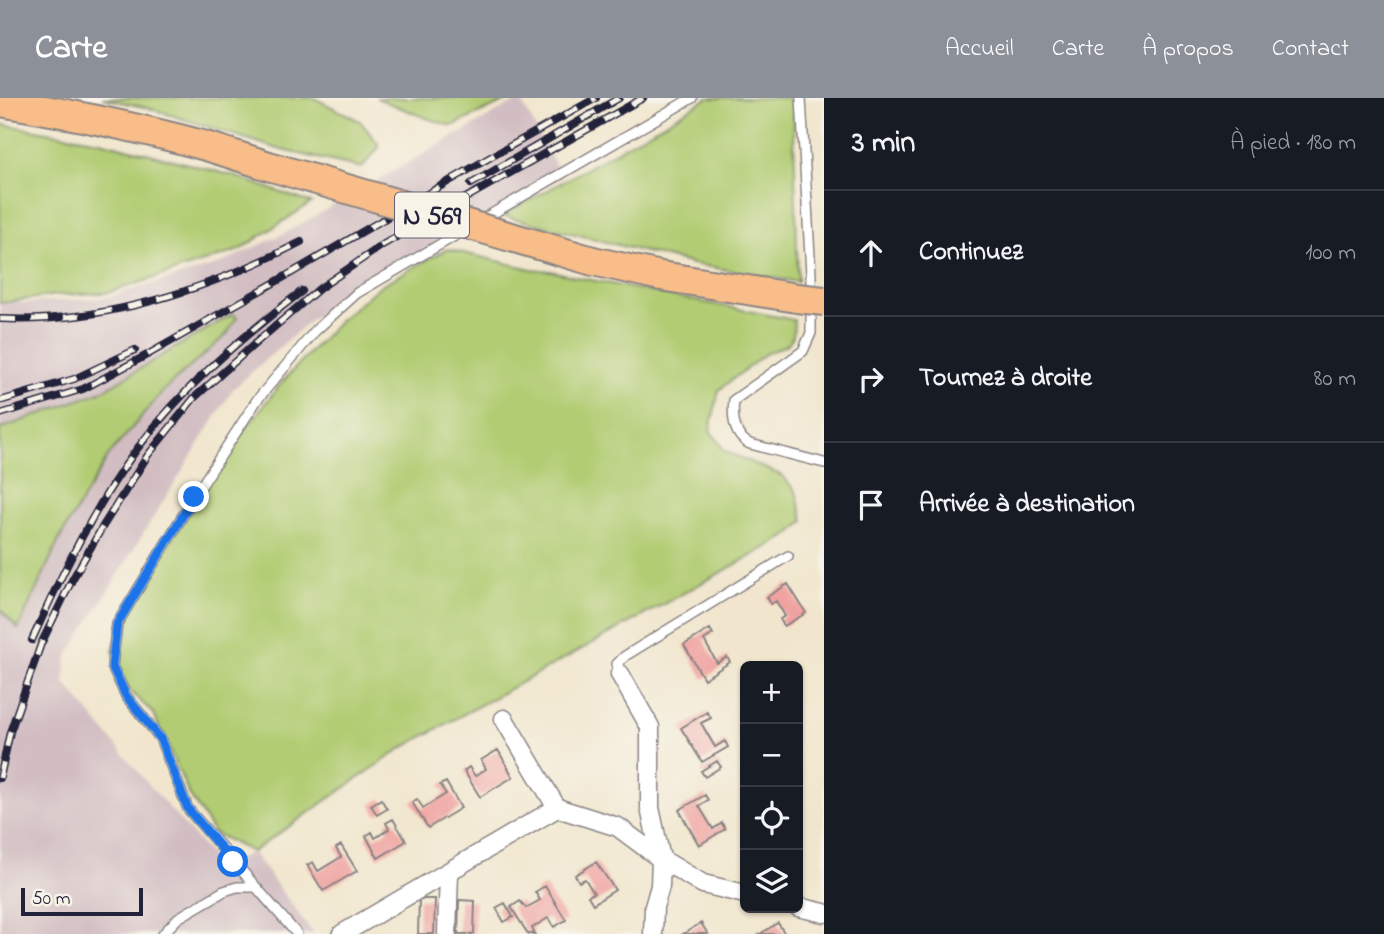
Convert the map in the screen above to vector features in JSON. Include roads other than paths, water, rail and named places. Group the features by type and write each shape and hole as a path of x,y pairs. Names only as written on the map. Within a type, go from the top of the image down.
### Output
{"main road":[{"name":"N 569","path":"0,102 60,111 197,143 593,261 661,276 811,299"}],"street":[{"path":"620,674 650,727 650,808 661,859 653,934"},
{"path":"504,719 557,808 618,827 661,859 703,884 740,893"},
{"path":"342,934 557,808"},
{"path":"447,934 449,872"},
{"path":"803,908 824,913"}],"lane":[{"path":"297,934 188,809 160,738 126,696 112,666 117,624 257,400 315,331 357,293 692,98"},
{"path":"801,98 811,274 811,333 803,351 734,400 732,415 736,429 743,440 750,444 824,463"},
{"path":"620,674 617,664 625,656 788,556"},
{"path":"163,934 178,918 224,891 237,887 255,887"}],"railway":[{"path":"0,414 83,389 596,98"},
{"path":"471,184 619,98"},
{"path":"0,778 10,732 41,644 72,580 148,455 194,398 320,288 384,244 643,98"},
{"path":"0,319 78,316 155,300 230,275 301,242"},
{"path":"32,640 80,541 137,449 174,405 214,364 302,291"},
{"path":"0,401 74,379 135,350"}]}
